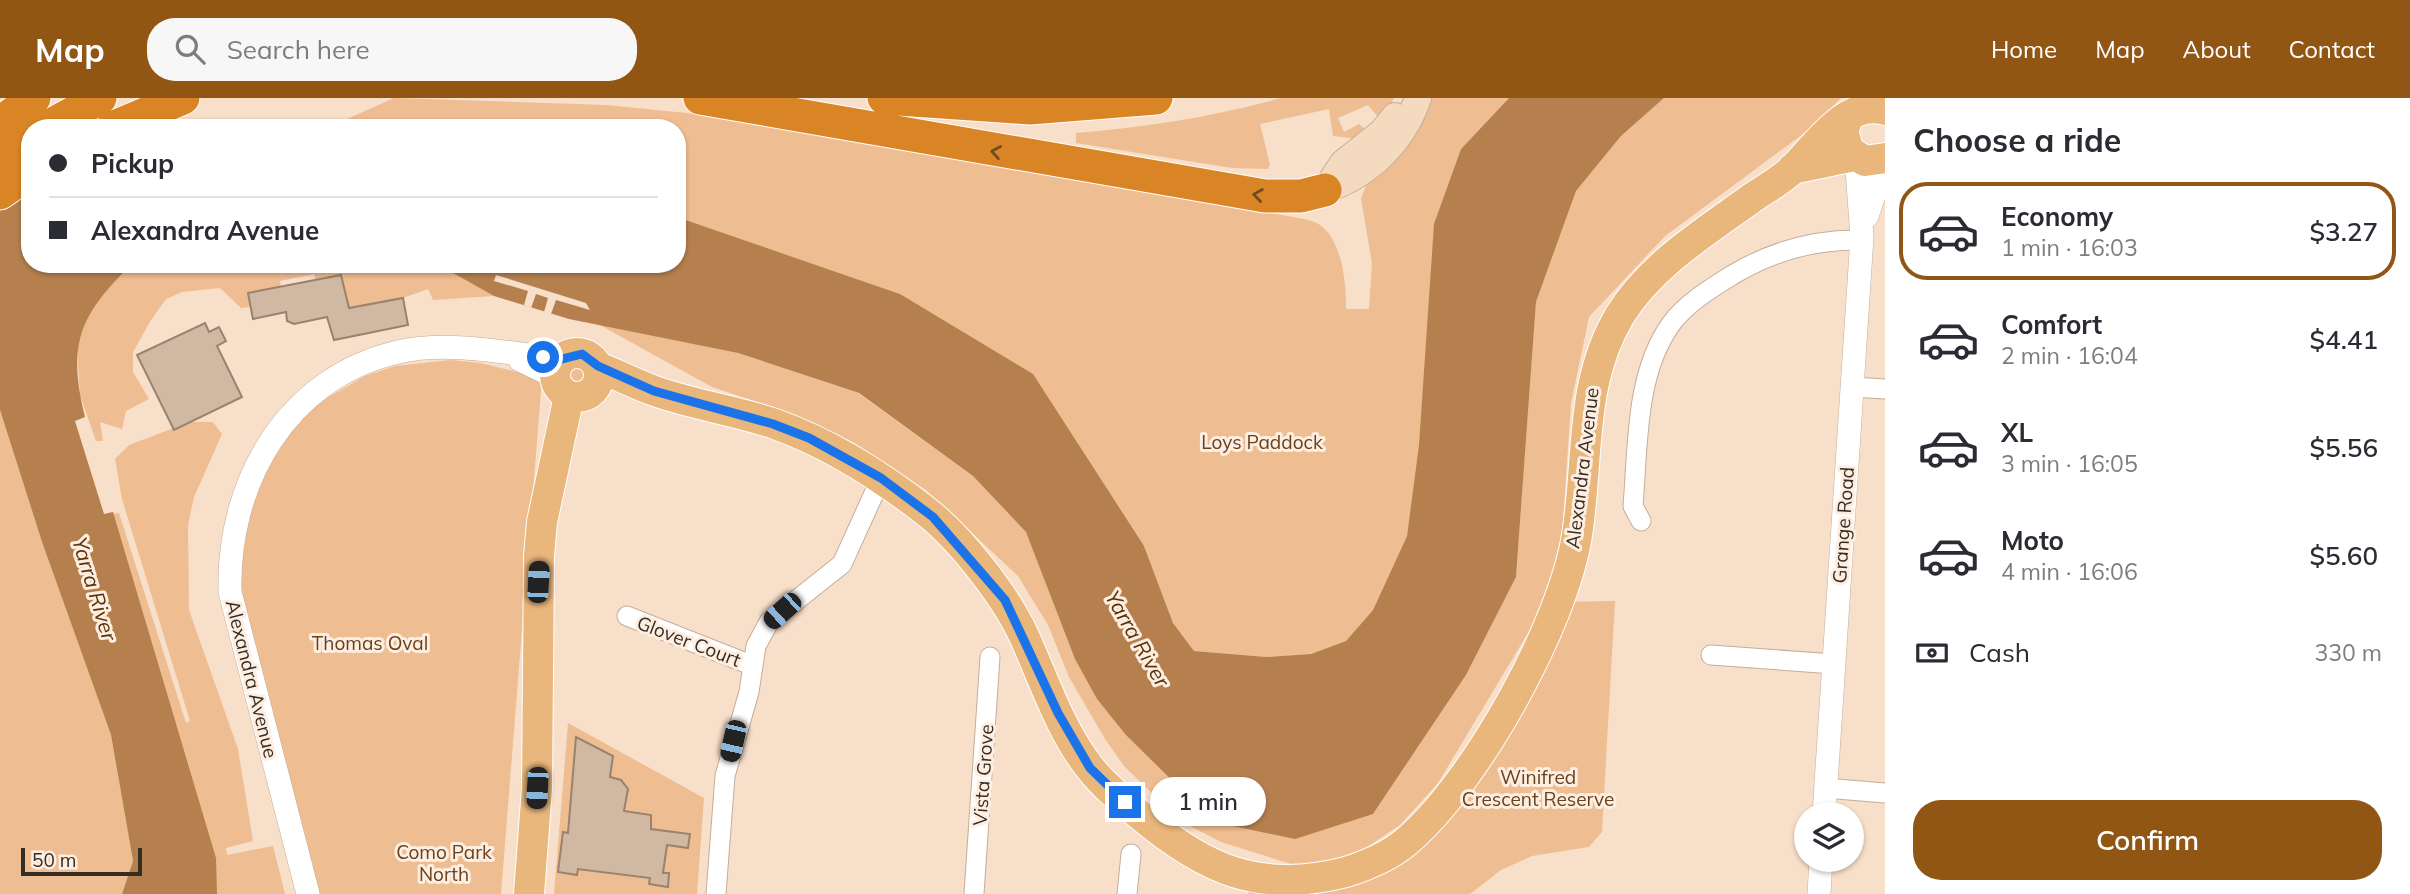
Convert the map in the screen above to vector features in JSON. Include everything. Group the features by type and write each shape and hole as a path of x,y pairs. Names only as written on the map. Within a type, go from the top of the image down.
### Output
{"highway":[{"path":"0,123 34,98"},
{"path":"62,119 100,98"},
{"path":"133,119 183,98"},
{"path":"700,98 1265,196 1301,196 1325,190"},
{"path":"884,98 1031,108 1111,104 1156,98"},
{"path":"0,157 21,143"},
{"path":"0,193 21,178"}],"main road":[{"path":"1325,190 1361,174 1404,98"},
{"path":"1377,147 1405,128 1418,98"},
{"path":"1865,157 1843,137 1853,110 1871,106 1885,108 1885,98"},
{"name":"Alexandra Avenue","path":"576,377 654,391 773,424 841,453 881,478 933,517 1005,600 1058,713 1090,768 1125,802 1184,852 1218,869 1262,881 1318,881 1369,865 1405,843 1444,803 1482,750 1539,651 1577,538 1586,422 1594,372 1620,316 1645,282 1683,248 1792,169 1807,150 1853,110"},
{"name":"Alexandra Avenue","path":"1792,169 1865,157"},
{"path":"529,894 537,788 539,556 542,522 576,377"}],"street":[{"name":"Grange Road","path":"1824,802 1853,387 1865,157"},
{"name":"Grange Road","path":"1862,238 1885,163"},
{"path":"1641,521 1633,506 1641,403 1656,354 1671,323 1697,299 1749,265 1812,243 1862,238"},
{"name":"Alexandra Avenue","path":"308,894 230,592 231,545 246,485 258,459 298,406 341,374 398,352 436,348 505,353 576,377"},
{"path":"1853,387 1885,389"},
{"path":"716,894 725,776 749,692 751,665 762,632 769,622 842,564 881,478"},
{"name":"Glover Court","path":"627,617 751,665"},
{"path":"1711,655 1834,664"},
{"name":"Vista Grove","path":"974,894 990,657"},
{"path":"1825,788 1885,793"},
{"path":"1127,894 1131,854"},
{"path":"1819,894 1820,872"}],"green space":[{"name":"Loys Paddock","path":"394,98 606,105 727,117 1304,219 1320,225 1334,242 1344,275 1346,309 1369,309 1372,263 1361,199 1367,183 1427,98 1509,98 1461,149 1407,536 1373,610 1346,641 1311,654 1268,657 1194,651 1173,623 1144,546 900,294 686,220 686,119 347,119"},
{"path":"1281,98 1394,98 1386,115 1379,118 1368,105 1338,118 1344,132 1359,124 1367,131 1358,139 1333,136 1329,109 1260,124 1270,165 1268,169 1232,168 1076,143 1076,133 1179,120"},
{"path":"1664,98 1841,98 1811,128 1665,236 1589,317 1571,403 1562,535 1555,569 1537,618 1438,783 1400,825 1367,847 1327,863 1291,864 1221,842 1192,827 1157,798 1124,766 1105,739 1069,677 1048,625 1018,576 926,490 853,442 796,415 712,387 598,324 738,353 858,393 973,476 1026,532 1044,574 1373,814 1466,675 1516,577 1536,302 1576,191 1621,136"},
{"path":"123,273 453,273 494,296 433,300 428,289 403,298 349,308 316,280 314,274 280,281 281,287 248,293 250,307 241,308 220,288 182,292 166,299 133,352 133,372 149,399 126,411 122,429 100,422 103,441 96,441 80,395 77,345 91,309 104,291"},
{"path":"451,360 480,363 542,378 501,894 316,894 239,594 243,519 278,445 315,405 365,376 395,366"},
{"path":"578,363 586,366 589,374 586,382 578,385 570,382 567,374 570,366"},
{"path":"0,410 42,542 111,735 133,861 122,894 0,894"},
{"path":"190,422 213,422 222,434 194,497 188,525 189,610 238,749 253,841 226,848 227,855 273,846 285,894 210,894 104,515 119,513 186,723 190,721 122,499 115,459 129,445"},
{"name":"Winifred Crescent Reserve","path":"1615,601 1602,832 1589,847 1532,856 1501,870 1470,894 1249,894 1240,875 1318,881 1444,803 1557,602"},
{"path":"568,723 704,798 697,894 554,894"}],"water":[{"name":"Yarra River","path":"1509,98 1664,98 1621,136 1576,191 1536,302 1516,577 1466,675 1373,814 1295,839 1233,826 1196,804 1126,735 1097,699 1075,659 1026,532 973,476 859,393 738,353 569,319 494,296 453,273 686,273 686,220 900,294 1033,374 1144,546 1173,623 1194,651 1267,657 1311,654 1346,641 1373,610 1407,536 1419,445 1434,224 1461,149"},
{"name":"Yarra River","path":"0,185 21,187 21,273 123,273 100,299 82,333 77,370 85,417 75,421 104,514 113,512 216,858 217,894 122,894 133,861 111,735 42,542 0,410"}],"pier":[{"path":"496,275 586,303 590,310 556,300 551,314 544,312 548,298 536,294 531,308 524,305 528,291 494,281"}],"building":[{"path":"341,275 349,308 403,298 408,325 334,340 327,317 294,324 287,321 286,312 253,319 248,293"},
{"path":"205,323 209,332 219,327 226,341 217,346 242,397 174,430 137,355"},
{"path":"576,737 613,756 610,777 621,780 628,789 624,811 651,815 651,829 690,834 688,848 667,845 663,873 669,873 668,887 649,884 650,878 578,869 577,875 558,872 563,832 568,833"}],"route":[{"path":"543,357 562,359 575,354 589,356 598,366 654,391 773,424 809,438 841,453 881,478 933,517 1005,600 1022,631 1058,713 1090,768 1125,802"}],"park label":[{"name":"Thomas Oval","path":"370,643"},
{"name":"Como Park North","path":"444,863"}]}
